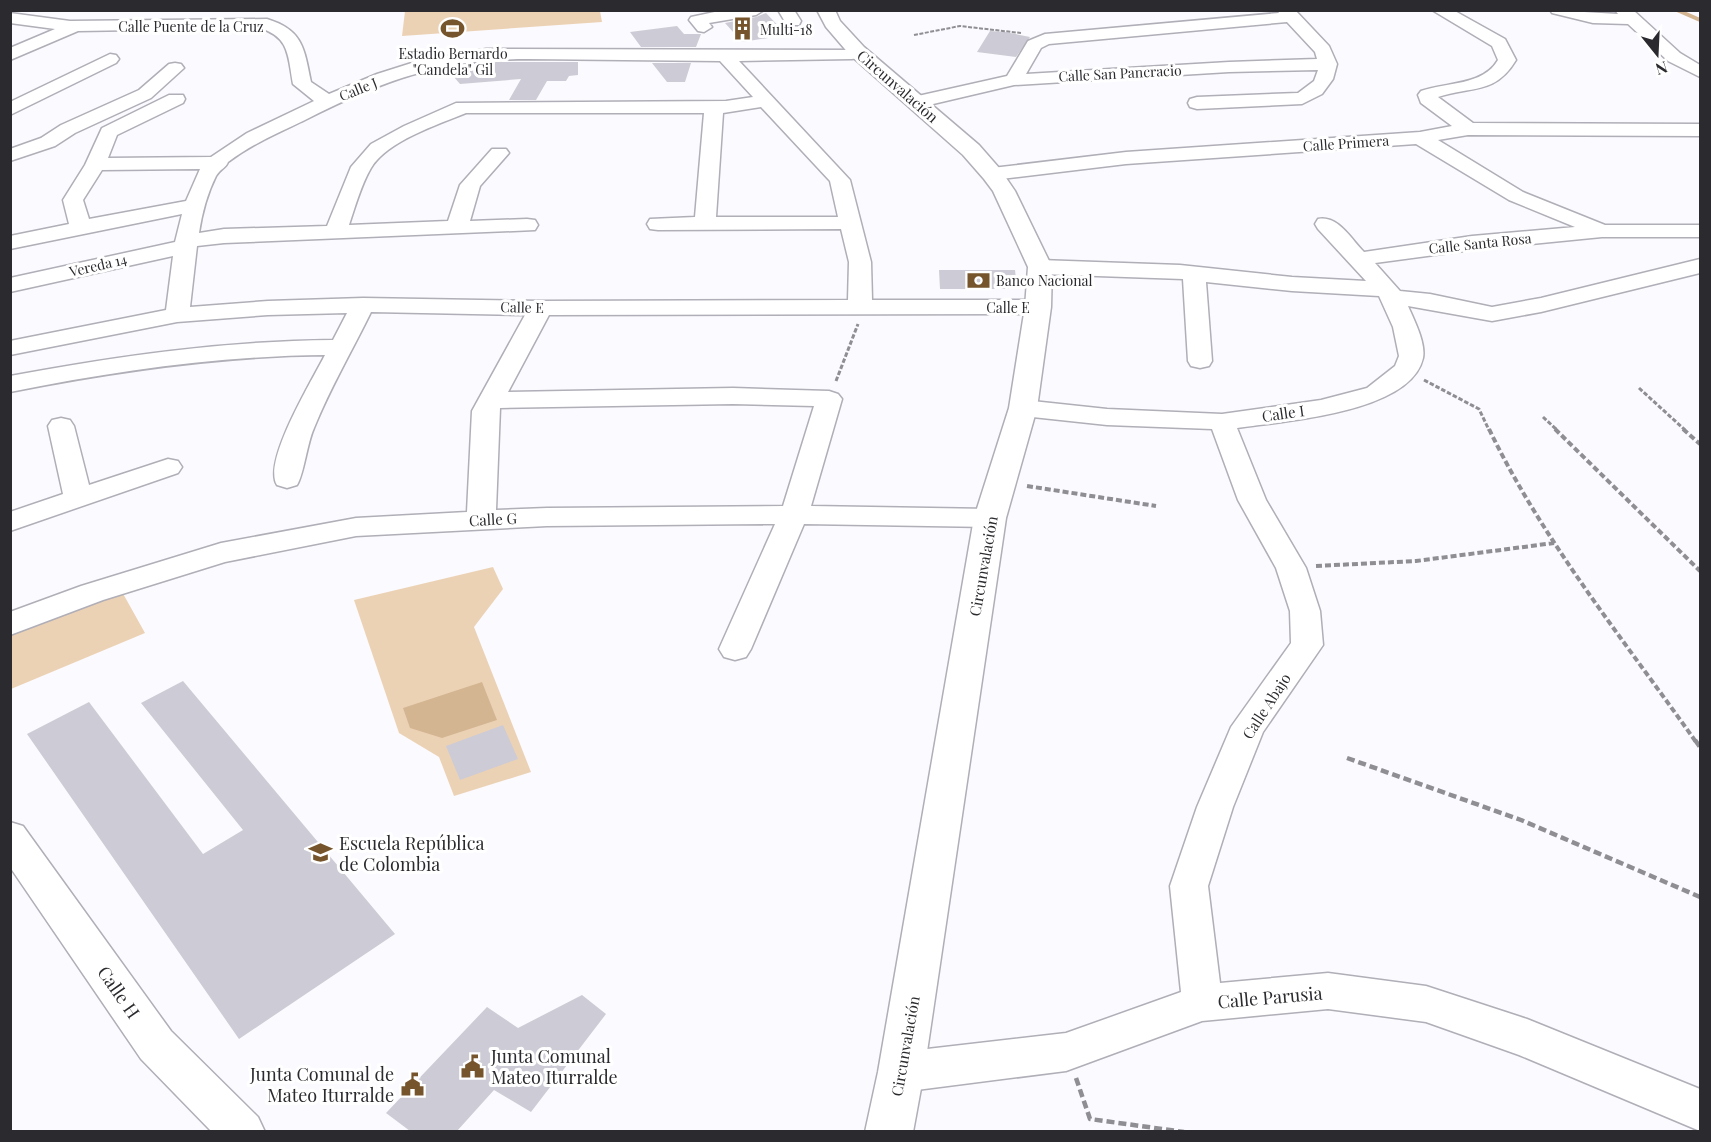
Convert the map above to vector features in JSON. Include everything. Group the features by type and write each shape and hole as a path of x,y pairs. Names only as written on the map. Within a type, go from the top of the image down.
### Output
{"main road":[{"path":"814,10 815,17 828,34 852,54 889,79"},
{"name":"Circunvalación","path":"826,10 841,35 971,150 992,174 1004,191 1040,267 1038,307 1023,408 990,518 901,1072 889,1131"},
{"path":"837,10 843,24 855,40 877,59 889,79"}],"street":[{"path":"704,27 697,20 756,10"},
{"path":"1440,10 1499,44 1507,60 1502,71 1483,82 1427,95 1428,99 1468,129"},
{"path":"1558,10 1593,18 1628,15 1674,57 1701,72"},
{"path":"1014,80 1034,45 1045,39 1287,14 1323,50 1328,64 1322,84 1316,92 1302,98 1197,103"},
{"name":"Calle Puente de la Cruz","path":"10,18 76,26 261,23 274,26 285,31 292,41 302,84 327,101"},
{"path":"10,55 76,26"},
{"path":"616,39 627,56"},
{"path":"656,56 663,48 680,45"},
{"name":"Calle J","path":"177,315 187,243 195,206 208,172 238,145 327,101 398,73 446,59 508,54 725,57 852,54"},
{"path":"725,57 840,180 860,262 859,317"},
{"path":"10,110 110,59"},
{"name":"Calle San Pancracio","path":"916,102 1014,80 1218,67 1328,64"},
{"path":"10,154 29,150 61,136 68,129 145,94 175,68"},
{"path":"81,228 73,200 96,164 109,132 176,99"},
{"path":"335,232 361,167 378,148 411,130 463,107 714,106 764,101"},
{"path":"705,224 714,106"},
{"name":"Calle Primera","path":"992,174 1126,158 1420,138 1468,129 1701,130"},
{"name":"Calle Santa Rosa","path":"1420,138 1516,196 1602,231"},
{"path":"457,227 470,185 499,153"},
{"path":"96,164 219,163"},
{"path":"10,243 195,206"},
{"path":"658,224 850,223"},
{"path":"1326,224 1389,293 1405,327 1411,356 1406,370"},
{"name":"Vereda 14","path":"10,285 224,236 527,225"},
{"name":"Calle Santa Rosa","path":"1359,259 1472,243 1602,231 1701,231"},
{"path":"1040,267 1194,274 1389,293 1492,314 1541,305 1701,266"},
{"path":"1194,274 1200,361"},
{"path":"287,479 288,467 300,429 363,305"},
{"name":"Calle E","path":"10,348 177,315 268,308 363,305 859,317 1038,307"},
{"path":"482,519 485,411 541,308"},
{"path":"10,384 101,366 187,354 281,347 342,347"},
{"name":"Calle I","path":"1023,408 1107,417 1222,422 1323,408 1376,393 1406,370"},
{"path":"491,400 733,396 829,399 794,515 735,649"},
{"name":"Calle Abajo","path":"1202,1003 1189,886 1215,807 1248,728 1306,645 1305,611 1291,567 1252,500 1222,422"},
{"path":"61,426 78,499"},
{"path":"10,522 168,467"},
{"name":"Calle G","path":"10,624 92,593 221,553 356,527 482,519 794,515 990,518"},
{"name":"Calle H","path":"10,837 156,1045 243,1131"},
{"name":"Calle Parusia","path":"901,1072 1066,1052 1202,1003 1328,991 1426,1004 1527,1038 1701,1110"}],"path":[{"path":"914,35 960,26 1004,30 1045,39"},
{"path":"829,399 859,317"},
{"path":"1406,370 1479,409 1508,470 1554,543 1701,747"},
{"path":"1638,388 1701,444"},
{"path":"1543,417 1701,571"},
{"path":"1002,482 1155,506"},
{"path":"1291,567 1416,561 1554,543"},
{"path":"1347,758 1521,820 1701,897"},
{"path":"1066,1052 1090,1119 1184,1131"}],"shaded area":[{"name":"Estadio Bernardo \"Candela\" Gil","path":"405,11 600,11 602,22 402,36"},
{"path":"493,567 503,589 474,627 531,772 454,796 439,757 399,733 354,600"},
{"path":"121,590 145,633 11,689 11,633"},
{"path":"482,682 497,720 442,738 410,728 403,708"}],"building":[{"path":"766,13 787,35 742,42 725,23 756,17"},
{"path":"677,26 684,34 701,34 696,47 641,47 630,32"},
{"path":"990,31 1030,37 1016,57 977,52"},
{"path":"496,62 578,62 578,75 569,76 566,81 547,81 536,100 509,100 521,79 460,84 447,69"},
{"path":"652,63 691,63 685,82 667,82"},
{"name":"Banco Nacional","path":"939,270 1015,270 1017,289 940,289"},
{"path":"183,681 395,934 239,1039 27,734 89,702 203,854 243,830 141,703"},
{"path":"503,725 518,759 460,780 446,746"},
{"name":"Junta Comunal Mateo Iturralde","path":"582,995 606,1014 531,1112 494,1090 457,1131 410,1131 386,1113 487,1007 518,1028"}],"waterway":[{"path":"1677,10 1700,20"}],"place":[{"name":"Estadio Bernardo \"Candela\" Gil","path":"453,29"},
{"name":"Multi-18","path":"742,29"},
{"name":"Banco Nacional","path":"978,280"},
{"name":"Escuela República de Colombia","path":"321,853"},
{"name":"Junta Comunal Mateo Iturralde","path":"473,1066"},
{"name":"Junta Comunal de Mateo Iturralde","path":"412,1084"}]}
